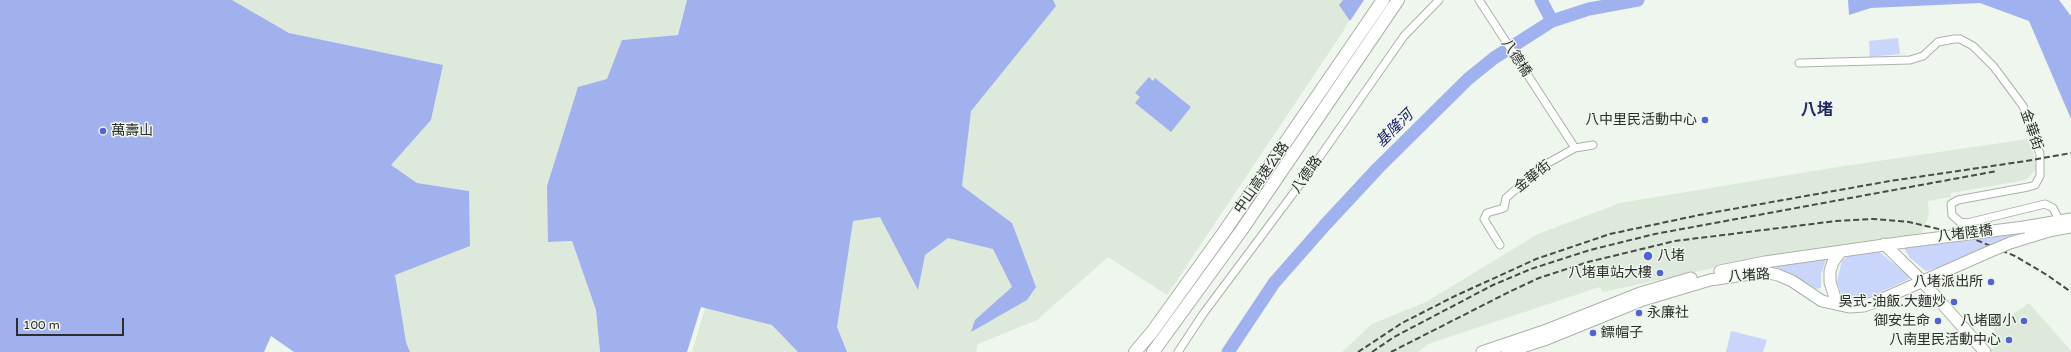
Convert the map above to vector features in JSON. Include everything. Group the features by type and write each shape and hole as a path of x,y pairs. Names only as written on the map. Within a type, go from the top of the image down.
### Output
{"highway":[{"name":"中山高速公路","path":"1135,352 1152,332 1224,232 1383,0"},
{"name":"中山高速公路","path":"1153,352 1242,231 1398,0"}],"main road":[{"name":"八堵陸橋","path":"1905,242 2024,227 2066,224"},
{"name":"八堵陸橋","path":"1984,254 2010,243 2066,224"},
{"name":"八堵路","path":"1482,352 1706,274 1765,262 1905,242"},
{"path":"1884,244 1922,281 1985,352"},
{"path":"1837,304 1830,282 1830,271 1833,262 1840,252"},
{"name":"八堵路","path":"1507,352 1547,339 1659,290 1710,280 1764,272 1778,275 1792,281 1822,301 1849,307 1864,306 1984,254"}],"street":[{"name":"八德路","path":"1178,352 1203,314 1310,171 1404,36 1439,0"},
{"name":"八德橋","path":"1481,3 1575,148"},
{"name":"金華街","path":"1799,63 1917,59 1938,42 1954,39 1960,39 1974,46 1994,67 2023,106 2040,154 2040,176 2035,185 1958,200 1951,204 1952,215 1960,222 1967,223 2045,204 2054,208 2066,224"},
{"name":"金華街","path":"1500,245 1484,219 1487,213 1504,208 1506,198 1541,167 1575,148 1593,145"}],"shaded area":[{"path":"0,0 232,0 289,33 443,65 431,120 391,165 417,183 469,191 470,246 395,275 406,342 410,352 294,352 271,336 264,352 0,352"},
{"path":"232,0 687,0 678,35 622,40 548,242 572,241 596,310 600,352 410,352 406,342 394,275 469,191 417,183 390,165 431,120 443,65 289,33"},
{"path":"687,0 1053,0 1056,6 971,111 962,186 1012,223 1036,287 1027,300 971,332 975,320 1012,287 993,249 948,238 925,255 918,290 880,217 853,221 837,327 847,352 798,352 772,325 701,307 687,352 600,352 596,310 572,241 548,242 547,186 578,87 607,79 622,40 678,35"},
{"path":"780,0 1359,0 1344,30 1167,295 1108,257 1037,320 978,344 976,352 692,352 709,295"},
{"path":"1343,0 1364,0 1350,21 1339,5"},
{"path":"1848,0 2059,0 2071,16 2071,119 2029,21 1980,3 1871,8 1849,15"},
{"path":"1898,38 1900,54 1870,57 1869,41"},
{"path":"1149,77 1153,81 1155,78 1191,107 1171,132 1135,103 1140,97 1135,93"},
{"path":"2028,139 2034,156 2036,169 2026,180 1951,193 1951,197 1928,201 1929,214 1922,233 1778,254 1603,292 1600,287 1428,344 1418,352 1342,352 1372,324 1426,302 1538,234 1620,203 1844,166"},
{"path":"2024,230 1947,265 1926,271 1910,258 1904,248"},
{"path":"1877,250 1910,277 1907,280 1868,298 1851,299 1841,293 1837,282 1842,260 1851,254"},
{"path":"1824,257 1826,260 1821,274 1821,288 1816,289 1795,276 1776,269 1778,265"},
{"name":"八堵國小","path":"2029,303 2071,352 1991,352 1990,350 2002,342 1993,328"},
{"path":"1731,331 1767,340 1763,352 1726,352"}],"waterway":[{"path":"1541,0 1552,21"},
{"name":"基隆河","path":"1228,352 1274,283 1378,168 1468,79 1494,58 1552,21 1589,9 1638,0"}],"railway":[{"path":"1358,352 1402,323 1455,296 1536,259 1610,234 1699,215 1890,181 2071,153"},
{"path":"1372,352 1394,337 1493,285 1531,269 1590,250 1655,234 1997,171"},
{"path":"1391,352 1539,278 1588,262 1675,241 1836,221 1873,219 1909,222 1964,235 2015,256 2047,275 2071,292"}],"place":[{"name":"八中里民活動中心","path":"1705,120"},
{"name":"萬壽山","path":"103,131"},
{"name":"八堵","path":"1648,256"},
{"name":"八堵車站大樓","path":"1660,273"},
{"name":"八堵派出所","path":"1991,282"},
{"name":"吳式-油飯.大麵炒","path":"1954,302"},
{"name":"永廉社","path":"1639,313"},
{"name":"御安生命","path":"1938,321"},
{"name":"八堵國小","path":"2024,321"},
{"name":"鏢帽子","path":"1593,333"},
{"name":"八南里民活動中心","path":"2009,340"}],"district":[{"name":"八堵","path":"1817,111"}]}
